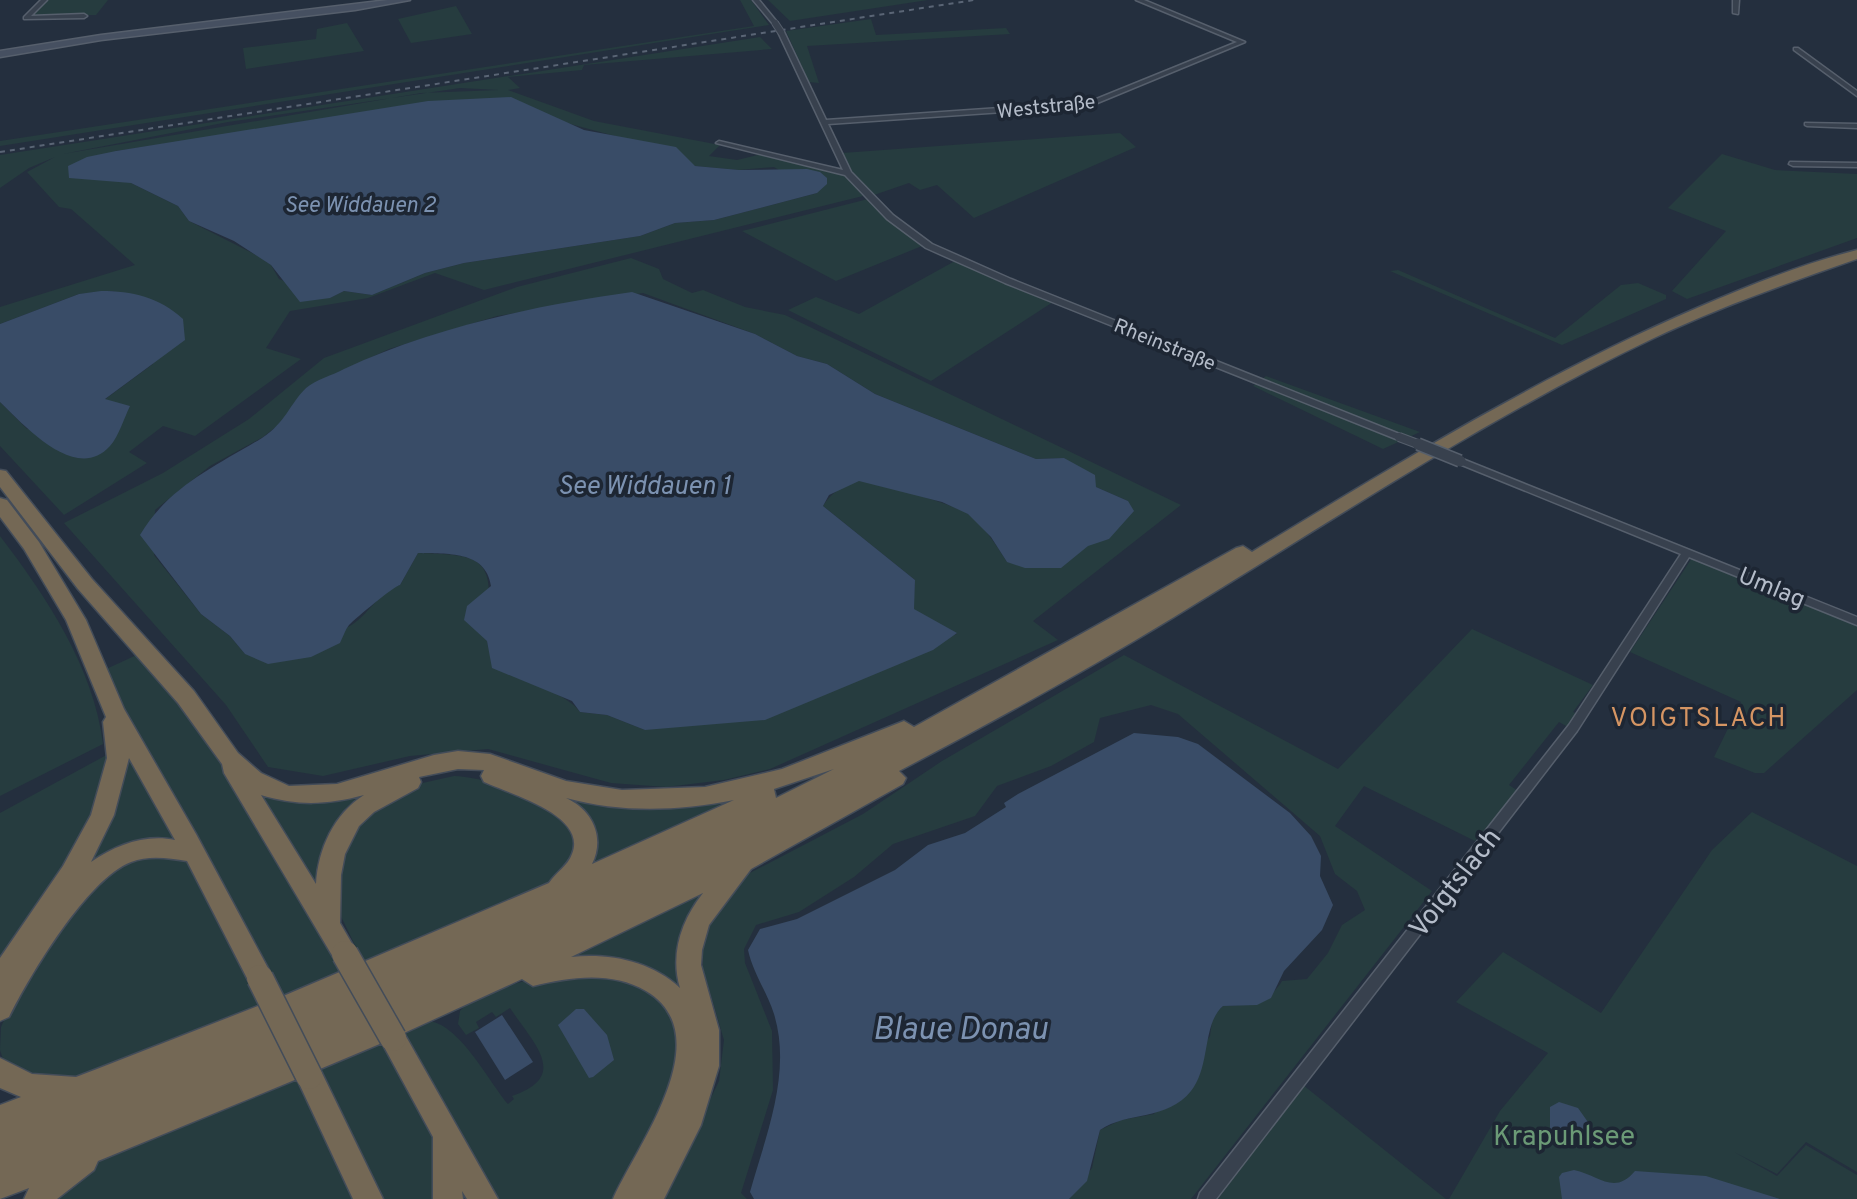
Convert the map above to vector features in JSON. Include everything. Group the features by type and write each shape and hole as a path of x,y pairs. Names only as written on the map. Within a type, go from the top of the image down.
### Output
{"highway":[{"path":"0,1161 305,1040 585,918 885,770 1454,427 1590,352 1736,286 1857,246"},
{"path":"0,1140 374,992 588,897 1085,652 1573,374 1730,299 1857,254"},
{"path":"0,475 87,586 146,649 237,764 262,786 304,795 333,794 412,769 461,760 505,765 575,792 609,799 644,802 697,800 741,792 827,763"},
{"path":"0,504 32,546 76,620 113,710 260,978 368,1199"},
{"path":"0,1118 89,1086 550,895 827,763 1085,652"},
{"path":"0,1185 108,1144 460,997 756,854 850,806 1033,698 1085,652"},
{"path":"0,979 96,828 118,758 113,710"},
{"path":"212,732 345,954 483,1199"},
{"path":"327,923 327,868 335,843 350,821 373,801 400,786 450,773 477,773 508,781 565,808 579,819 587,835 586,853 574,872 550,895"},
{"path":"0,1009 71,895 88,876 112,859 138,849 170,848 193,853"},
{"path":"648,1199 691,1114 703,1078 707,1046 703,1019 690,977 693,933 701,912 756,854"},
{"path":"460,997 554,968 582,964 613,966 636,973 660,986 672,998 687,1032 686,1075 679,1098 628,1199"},
{"path":"0,1071 17,1083 32,1087 89,1086"},
{"path":"443,1127 449,1164 448,1199"},
{"path":"39,1199 49,1186 108,1144"}],"main road":[{"path":"0,54 92,38 314,14 406,0"}],"street":[{"path":"44,0 26,18 84,16"},
{"name":"Rheinstraße","path":"756,0 781,32 848,173 890,217 929,246 1008,281 1687,553"},
{"name":"Weststraße","path":"825,122 1090,104 1242,42 1139,0"},
{"path":"1736,0 1736,13"},
{"path":"1796,49 1857,94"},
{"path":"1807,124 1857,126"},
{"path":"719,143 829,166 848,173"},
{"path":"1827,154 1830,165"},
{"path":"829,166 842,162"},
{"path":"1793,164 1857,165"},
{"name":"Umlag","path":"1687,553 1857,621"},
{"name":"Voigtslach","path":"1206,1199 1573,728 1687,553"}],"green space":[{"path":"47,0 108,0 96,15 32,15"},
{"path":"740,0 751,0 769,25 0,146 0,141 754,26"},
{"path":"768,0 928,0 790,21"},
{"path":"456,6 472,34 411,43 398,19"},
{"path":"871,19 876,35 1006,28 1010,34 807,46 819,83 809,82 786,31"},
{"path":"347,23 364,51 246,69 243,48 316,39 317,29"},
{"path":"760,37 772,49 584,65 582,70 508,77 520,88 508,90 594,121 720,145 709,156 737,160 766,153 842,172 863,196 484,290 435,273 368,298 290,311 266,348 301,359 195,436 163,426 129,452 147,463 64,515 0,446 0,402 27,429 129,406 104,400 153,364 114,291 79,294 0,324 0,307 135,265 71,209 59,207 27,172 55,157 29,168 0,188 0,155","holes":["460,88 499,90 428,93","391,98 63,154 228,122","332,119 563,122 641,143 695,166 739,170 774,167 817,193 714,220 675,223 640,236 464,263 425,273 372,295 344,291 330,298 279,279 271,265 260,257 189,221 178,206 131,183 116,151"]},
{"path":"1120,133 1136,147 974,218 937,185 920,190 909,183 874,195 853,173 842,153"},
{"path":"1722,154 1775,170 1857,174 1857,238 1687,299 1672,291 1726,231 1668,208"},
{"path":"868,199 922,246 836,281 742,231"},
{"path":"631,258 659,269 663,279 692,293 703,290 745,307 785,315 1181,505 1033,621 1058,640 770,769 724,780 666,787 611,783 488,749 410,756 323,776 268,767 226,705 64,523 163,473 249,419 324,358 517,287","holes":["643,293 755,334 797,356 827,364 875,394 1036,459 1064,458 1096,487 1128,501 1109,539 1007,562 984,529 959,509 866,481 848,484 833,494 823,506 915,580 913,609 957,634 645,730 607,715 580,712 563,697 502,666 488,646 489,587 486,574 471,559 418,553 400,585 386,592 348,627 245,654 230,636 201,614 154,555 155,510 210,466 263,437 286,419 306,388 389,349 497,316"]},
{"path":"955,261 1053,302 931,381 788,310 816,297 859,314"},
{"path":"1398,270 1555,338 1621,285 1638,283 1666,295 1666,299 1562,345 1390,271"},
{"path":"1266,376 1420,432 1383,449 1253,386"},
{"path":"0,536 50,608 79,661 90,688 103,744 0,796"},
{"path":"1692,558 1857,623 1857,690 1764,773 1755,773 1714,757 1741,702 1630,652"},
{"path":"1472,629 1593,685 1573,712 1578,714 1568,727 1559,722 1509,785 1518,791 1475,841 1364,786 1335,826 1432,891 1191,1199 1069,1199 1092,1168 1100,1130 1121,1120 1154,1114 1210,1036 1213,1014 1223,1006 1263,999 1282,981 1307,979 1328,953 1342,925 1365,910 1357,891 1335,874 1320,836 1178,714 1151,705 1100,718 1094,742 1051,766 997,786 975,816 893,844 854,877 799,912 756,925 744,949 745,963 772,1031 773,1090 741,1193 747,1199 662,1199 719,1081 724,1040 703,969 703,936 714,904 746,875 863,814 942,761 1124,655 1338,769"},
{"path":"141,653 214,749 344,973 284,997 123,713 104,670"},
{"path":"123,748 184,845 129,850 0,989 79,865"},
{"path":"112,752 96,815 0,970 0,813"},
{"path":"466,764 568,793 739,798 580,875 594,837 486,770 461,768 426,772"},
{"path":"425,772 364,803 320,895 254,787 289,799"},
{"path":"454,776 496,783 545,800 566,814 583,841 555,883 365,966 335,904 348,830 409,786"},
{"path":"1752,812 1857,866 1857,1172 1806,1142 1777,1174 1734,1152 1777,1176 1806,1145 1857,1175 1857,1199 1449,1199 1500,1111 1548,1053 1456,1002 1503,952 1601,1013 1712,850"},
{"path":"130,855 182,857 189,863 265,1007 78,1078 50,1081 5,1065 0,1050 1,1027 13,999 78,892"},
{"path":"712,886 701,900 684,1108 679,997 562,958"},
{"path":"594,969 655,992 676,1021 678,1076 619,1199 494,1199 401,1031 425,1021 449,1030 508,1104 514,1099 512,1096 530,1088 540,1079 542,1058 536,1046 510,1008 496,1017 492,1012 476,1022 479,1028 466,1035 458,1024 460,1011 471,1001 503,987"},
{"path":"385,1040 433,1134 438,1199 378,1199 316,1069"},
{"path":"295,1076 352,1199 46,1199 79,1168"},
{"name":"Krapuhlsee","path":"1303,1085 1446,1199 1218,1199"}],"water":[{"name":"See Widdauen 2","path":"511,97 584,130 676,147 695,166 739,170 807,169 820,172 827,178 827,184 817,193 714,220 675,223 640,236 464,263 425,273 372,295 344,291 330,298 300,302 271,265 234,241 189,221 178,206 131,183 69,178 68,166 87,157 116,151 428,101"},
{"path":"101,291 134,294 164,305 183,319 185,340 105,399 130,406 110,446 96,456 82,458 51,447 0,402 0,324 79,294"},
{"name":"See Widdauen 1","path":"632,292 755,334 797,356 827,364 875,394 1036,459 1064,458 1095,475 1096,487 1128,501 1134,511 1109,539 1088,546 1061,568 1025,568 1007,562 991,537 968,514 942,502 859,481 829,495 823,506 915,580 914,609 957,633 933,650 765,720 645,730 607,715 580,712 572,701 492,668 487,641 464,620 467,606 491,586 488,574 473,560 463,556 418,553 400,585 349,625 340,643 311,657 268,664 245,654 230,636 201,614 140,535 151,518 179,491 270,432 306,388 319,380 377,354 448,330 522,311"},
{"name":"Blaue Donau","path":"1134,733 1178,737 1198,744 1290,813 1311,836 1321,856 1320,876 1333,905 1322,930 1284,971 1271,998 1257,1005 1223,1006 1212,1023 1201,1070 1191,1091 1171,1107 1123,1120 1100,1130 1087,1181 1069,1199 754,1199 750,1192 775,1104 780,1059 774,1014 748,950 760,929 797,919 895,870 928,845 965,833 1006,807 1004,803 1018,794"},
{"path":"576,1009 584,1009 607,1035 614,1060 589,1078 558,1025"},
{"path":"502,1015 533,1062 505,1080 475,1032"},
{"path":"1559,1102 1578,1108 1595,1132 1591,1138 1566,1140 1550,1131 1550,1107"},
{"name":"Krapuhlsee","path":"1574,1170 1613,1183 1620,1182 1635,1171 1706,1176 1780,1199 1562,1199 1559,1177"}],"railway":[{"path":"0,152 974,0"}],"district":[{"name":"VOIGTSLACH","path":"1699,717"}]}
